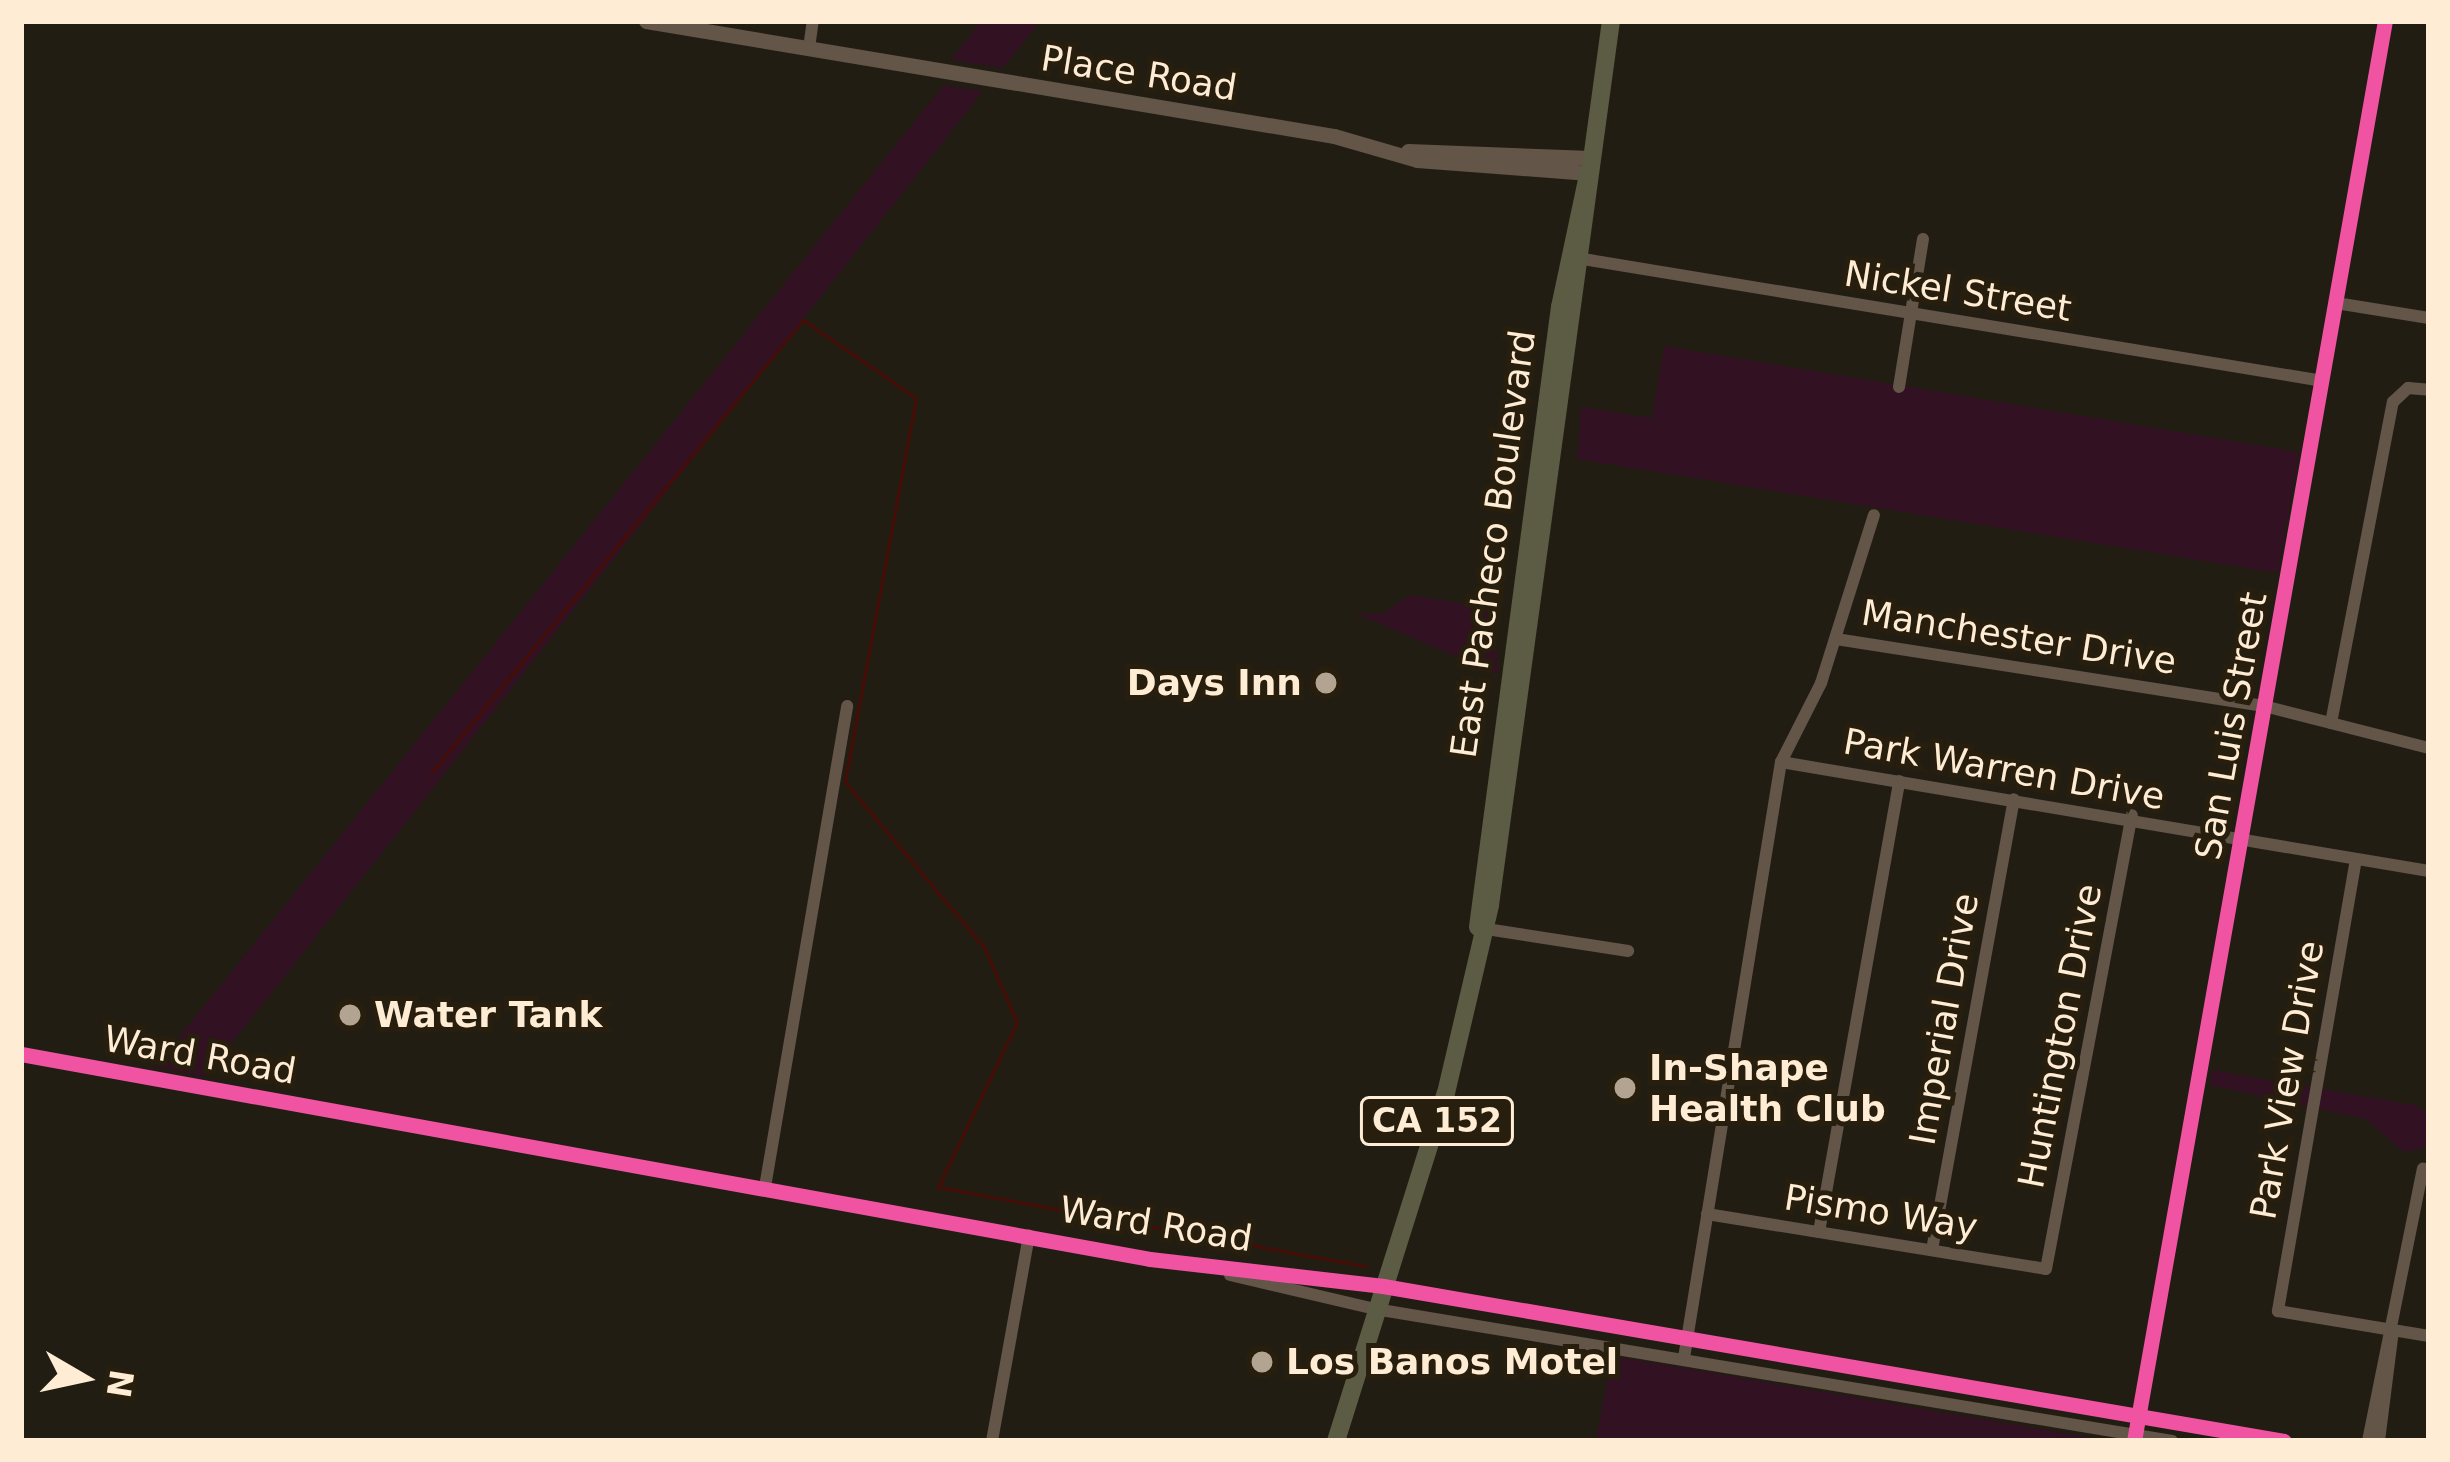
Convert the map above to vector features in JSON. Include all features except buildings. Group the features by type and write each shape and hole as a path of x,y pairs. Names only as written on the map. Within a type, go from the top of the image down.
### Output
{"highway":[{"name":"East Pacheco Boulevard","path":"1478,927 1560,307 1590,165 1611,21"},
{"name":"East Pacheco Boulevard","path":"1336,1441 1446,1093 1478,927 1583,259 1590,165"}],"street":[{"name":"Place Road","path":"646,21 1408,151 1505,172 1590,165"},
{"path":"808,48 813,21"},
{"name":"San Luis Street","path":"2134,1438 2385,21"},
{"path":"1899,387 1923,239"},
{"name":"Nickel Street","path":"1583,259 2323,381"},
{"path":"2336,303 2429,318"},
{"path":"2331,723 2393,402 2400,390 2429,390"},
{"path":"1684,1358 1781,762 1836,639 1874,515"},
{"name":"Manchester Drive","path":"1836,639 2264,706 2429,748"},
{"path":"765,1187 847,706"},
{"name":"Park Warren Drive","path":"1781,762 2132,815 2241,841 2429,871"},
{"path":"1819,1232 1899,781"},
{"name":"Imperial Drive","path":"1933,1250 2014,799"},
{"name":"Huntington Drive","path":"2046,1269 2132,815"},
{"name":"Park View Drive","path":"2356,859 2278,1311 2392,1330"},
{"path":"1478,927 1628,951"},
{"name":"Ward Road","path":"21,1054 1194,1266 1375,1310 2172,1441"},
{"path":"2368,1441 2423,1169"},
{"name":"Pismo Way","path":"1707,1214 2046,1269"},
{"path":"992,1441 1029,1235"},
{"name":"Ward Road","path":"1194,1266 1383,1286 2284,1441"},
{"path":"2392,1330 2429,1336"},
{"path":"2379,1441 2392,1330"}],"shaded area":[{"path":"981,21 1040,21 1003,68 951,60"},
{"path":"944,85 983,91 205,1077 155,1067"},
{"path":"1664,346 2299,452 2278,573 1577,459 1581,407 1652,418"},
{"path":"1410,595 1492,608 1499,674 1354,613 1382,614"},
{"path":"2211,1070 2415,1105 2429,1114 2429,1147 2404,1152 2366,1119 2210,1085"},
{"path":"1613,1356 2111,1441 1595,1441"}],"waterway":[{"path":"431,773 803,320 916,398 845,782 984,947 1017,1022 938,1187 1366,1266"}],"cycle path":[{"path":"2134,1441 2385,21"},
{"path":"21,1054 1150,1259 1383,1286 2284,1441"}],"place":[{"name":"Days Inn","path":"1326,683"},
{"name":"Water Tank","path":"350,1015"},
{"name":"In-Shape Health Club","path":"1625,1088"},
{"name":"Los Banos Motel","path":"1262,1362"}]}
